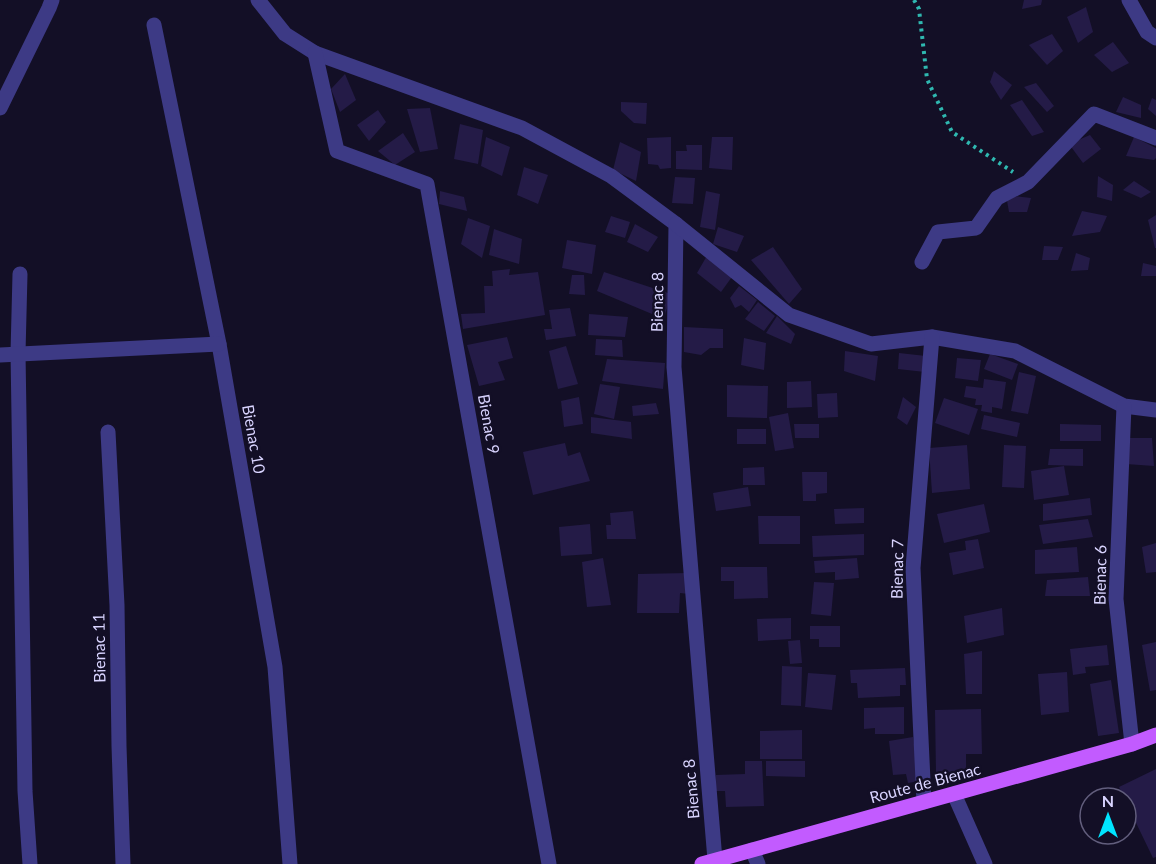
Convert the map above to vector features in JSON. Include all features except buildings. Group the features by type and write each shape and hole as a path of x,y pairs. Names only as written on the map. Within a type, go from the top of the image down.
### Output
{"main road":[{"name":"Route de Bienac","path":"709,862 755,857 924,802 1132,744 1156,735"}],"street":[{"path":"0,108 52,0"},
{"path":"258,0 285,34 315,53 522,128 611,176 676,224 789,315 871,344 932,338 1015,351 1124,406 1156,410"},
{"path":"1129,0 1148,32 1156,38"},
{"name":"Bienac 10","path":"154,25 219,344 275,667 290,864"},
{"name":"Bienac 9","path":"315,53 337,151 428,184 549,864"},
{"path":"922,262 938,232 976,228 997,198 1028,182 1095,114 1156,138"},
{"name":"Bienac 8","path":"676,224 674,367 709,862"},
{"path":"20,274 18,353 25,779 30,864"},
{"name":"Bienac 7","path":"924,802 913,568 932,338"},
{"path":"0,355 219,344"},
{"name":"Bienac 6","path":"1124,406 1116,600 1132,744"},
{"name":"Bienac 11","path":"108,432 117,605 118,746 123,864"},
{"path":"954,794 985,864"}],"path":[{"path":"914,0 919,9 927,79 952,132 1028,182"}]}
